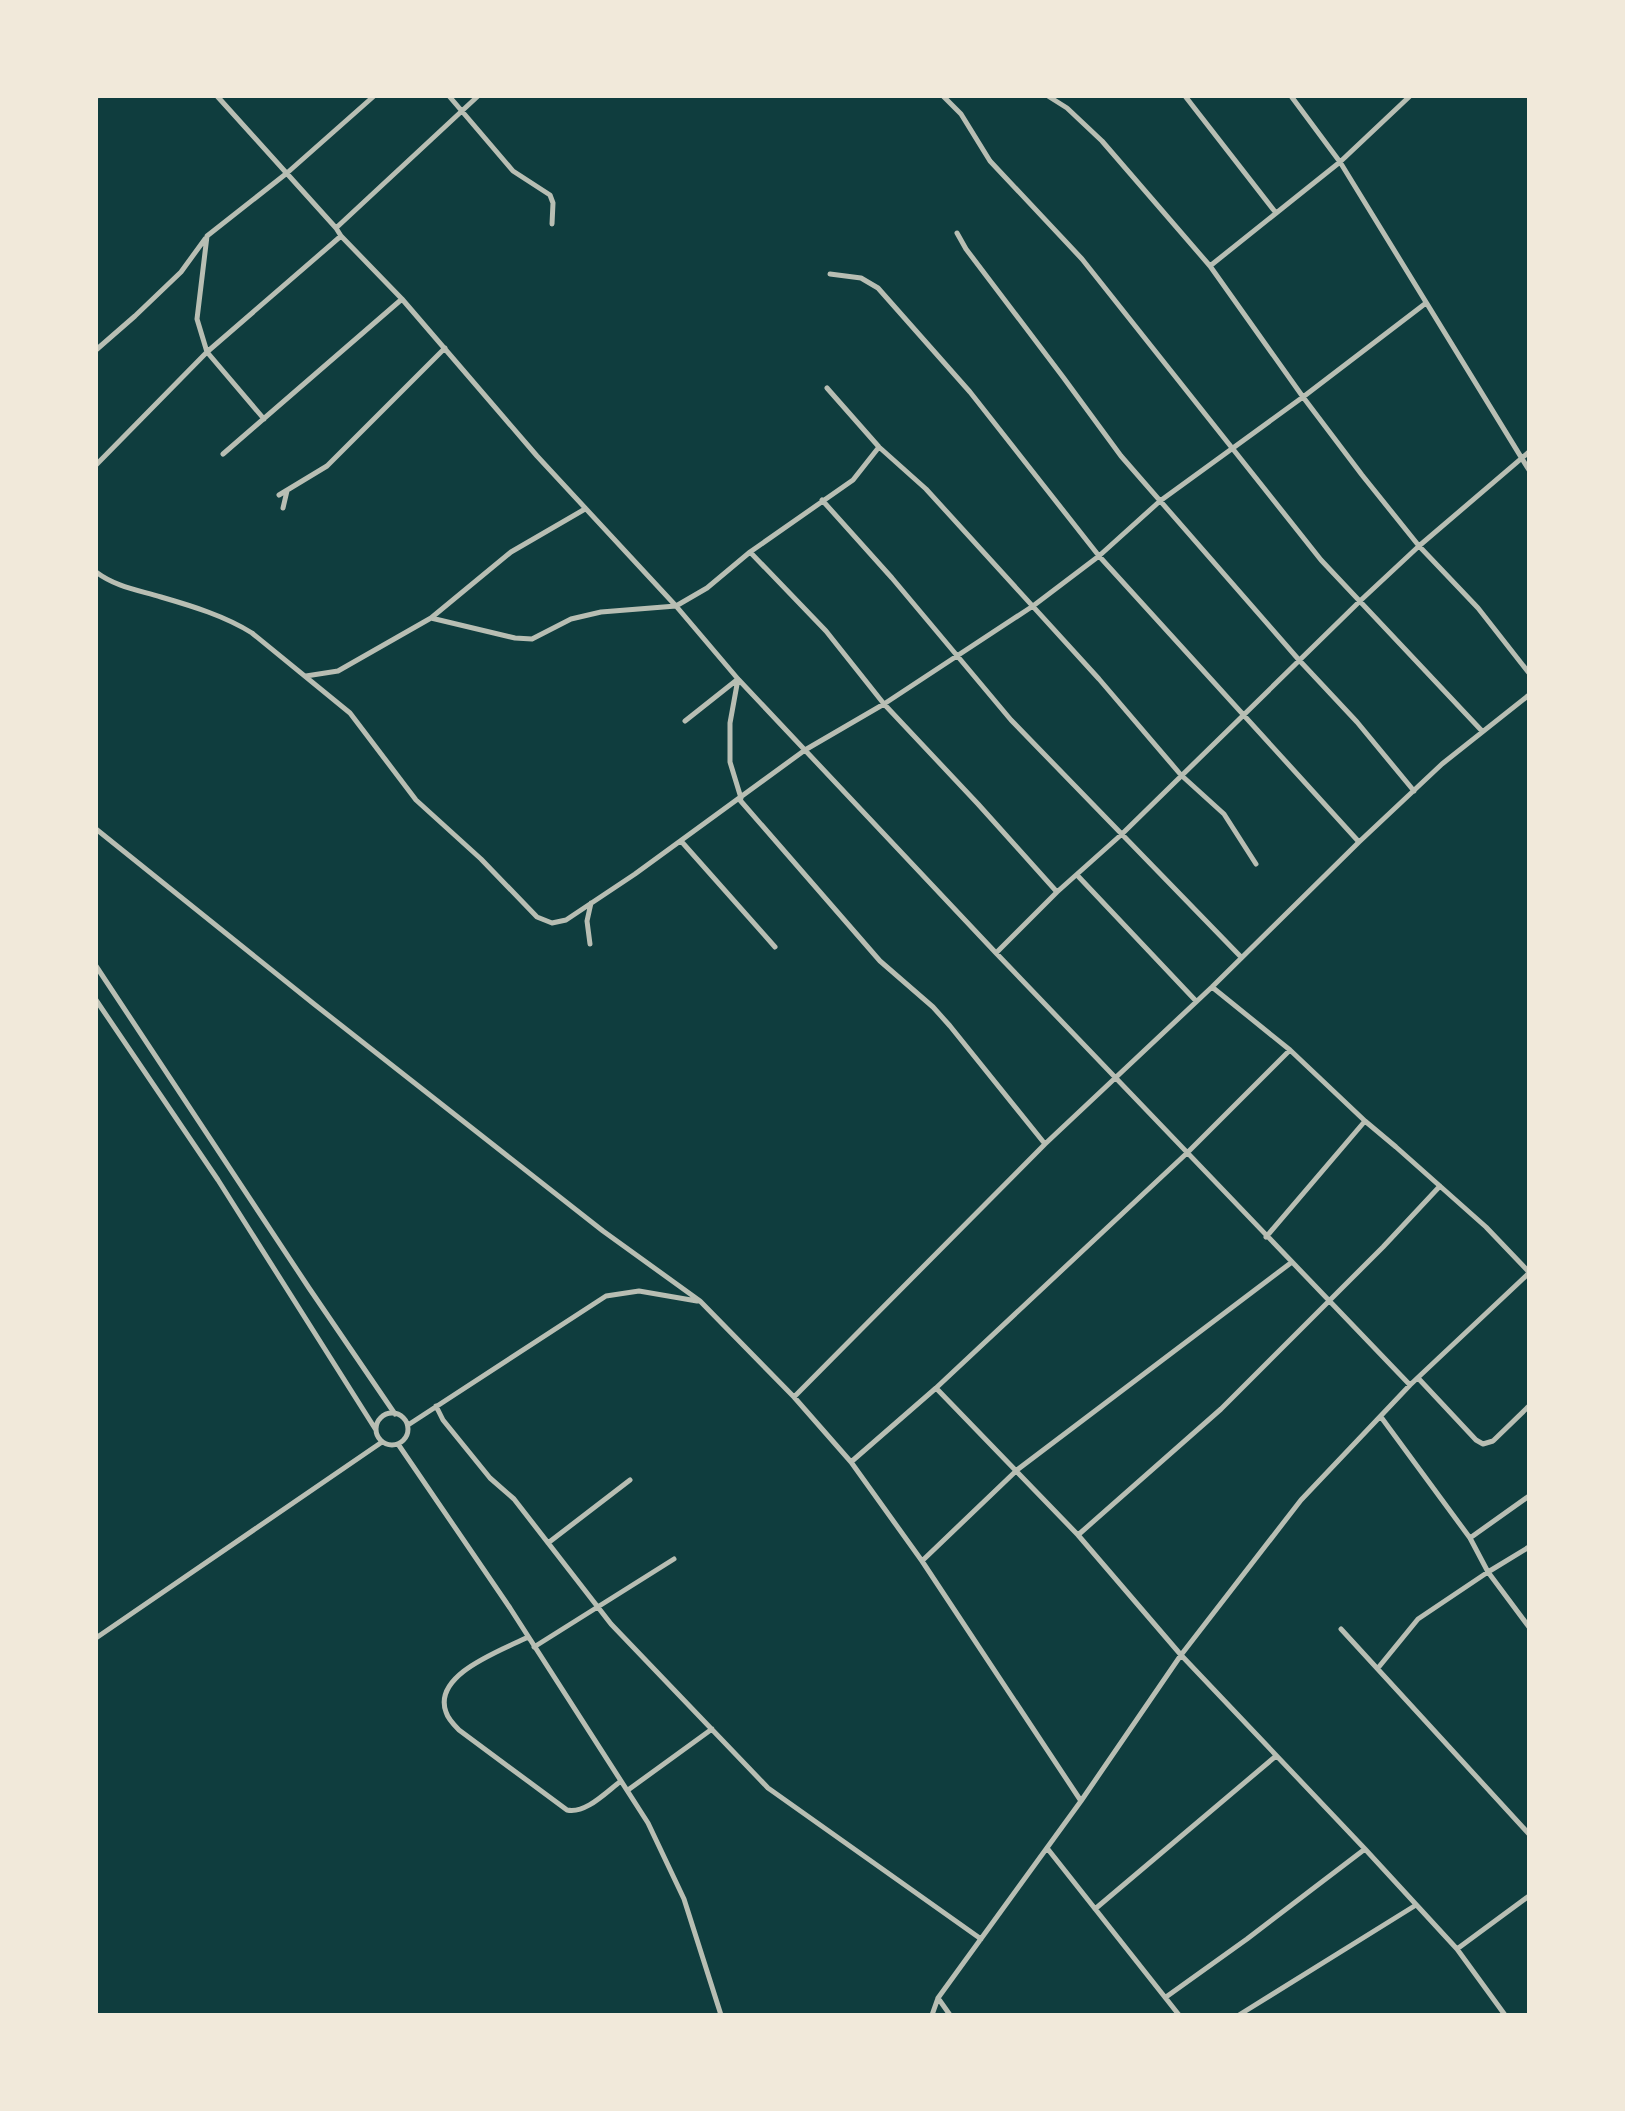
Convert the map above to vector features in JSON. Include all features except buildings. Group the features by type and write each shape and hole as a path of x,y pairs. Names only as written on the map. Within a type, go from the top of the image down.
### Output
{"street":[{"path":"217,96 341,236 401,299 585,509 676,606 738,679 1186,1153 1410,1385"},
{"path":"96,350 181,272 207,236 287,173 374,96"},
{"path":"450,96 513,171 550,195 553,203 552,224"},
{"path":"336,228 478,96"},
{"path":"943,96 961,114 990,161 1082,259 1337,579 1482,731"},
{"path":"1048,96 1067,108 1102,141 1210,266 1303,397 1419,546 1478,608 1529,673"},
{"path":"1185,96 1276,213"},
{"path":"1291,96 1340,162 1529,470"},
{"path":"1210,266 1340,162 1410,96"},
{"path":"957,233 966,250 1121,456 1299,660 1357,722 1414,791"},
{"path":"207,236 197,319 208,352 264,419"},
{"path":"96,465 208,352 341,236"},
{"path":"831,274 861,278 878,288 970,392 1099,556 1359,842"},
{"path":"223,454 401,299"},
{"path":"96,572 112,583 191,605 236,623 252,633 354,717 416,800 481,859 537,917 552,923 558,922 566,920 681,841 805,750 884,704 1033,606 1099,556 1160,501 1426,303"},
{"path":"279,495 327,466 444,348"},
{"path":"827,388 879,447 926,489 1099,679 1181,775 1224,814 1256,864"},
{"path":"431,618 516,638 533,639 571,618 601,612 676,606 707,588 750,552 853,480 879,447"},
{"path":"996,953 1360,601 1419,546 1529,452"},
{"path":"283,508 287,490"},
{"path":"822,500 892,578 1011,720 1241,957"},
{"path":"304,676 338,671 431,618 512,552 585,509"},
{"path":"750,552 825,631 884,704 1057,892"},
{"path":"685,721 738,679"},
{"path":"738,679 730,723 730,762 740,798 880,961 933,1007 950,1026 1045,1144"},
{"path":"794,1397 1045,1144 1212,987 1359,842 1482,731 1529,695"},
{"path":"96,829 303,996 593,1223 700,1301 794,1397 851,1462 922,1561 1081,1801"},
{"path":"681,841 775,947"},
{"path":"1077,875 1196,1001"},
{"path":"590,944 587,920 591,903"},
{"path":"96,966 309,1288 395,1413 403,1417 408,1424 405,1440 393,1446 382,1442 377,1437 376,1430 381,1417 395,1413"},
{"path":"932,2015 938,1997 1081,1801 1181,1655 1301,1500 1410,1385 1529,1273 1486,1227 1365,1121 1290,1050 1212,987"},
{"path":"96,1000 218,1180 376,1430"},
{"path":"851,1462 936,1388 1186,1153 1290,1050"},
{"path":"1266,1237 1365,1121"},
{"path":"1078,1535 1221,1409 1440,1186"},
{"path":"922,1561 1017,1471 1292,1262"},
{"path":"408,1424 606,1296 639,1290 700,1301"},
{"path":"1418,1378 1476,1440 1483,1444 1493,1441 1529,1406"},
{"path":"936,1388 1078,1535 1181,1655 1457,1949 1506,2015"},
{"path":"436,1406 443,1420 490,1478 514,1499 611,1624 762,1781 781,1798 981,1939"},
{"path":"1381,1417 1470,1538 1488,1572 1529,1627"},
{"path":"96,1638 382,1442"},
{"path":"398,1444 528,1637 648,1824 684,1899 722,2015"},
{"path":"548,1543 630,1480"},
{"path":"1470,1538 1529,1496"},
{"path":"1378,1668 1418,1619 1529,1547"},
{"path":"534,1647 674,1559"},
{"path":"1341,1629 1529,1834"},
{"path":"528,1637 469,1667 454,1678 445,1701 445,1711 450,1721 567,1810 575,1812 583,1809 621,1781"},
{"path":"628,1790 712,1729"},
{"path":"1095,1909 1276,1756"},
{"path":"1047,1848 1179,2015"},
{"path":"1166,1997 1365,1849"},
{"path":"1457,1949 1529,1896"},
{"path":"1239,2015 1416,1905"},
{"path":"938,1997 950,2015"}]}
